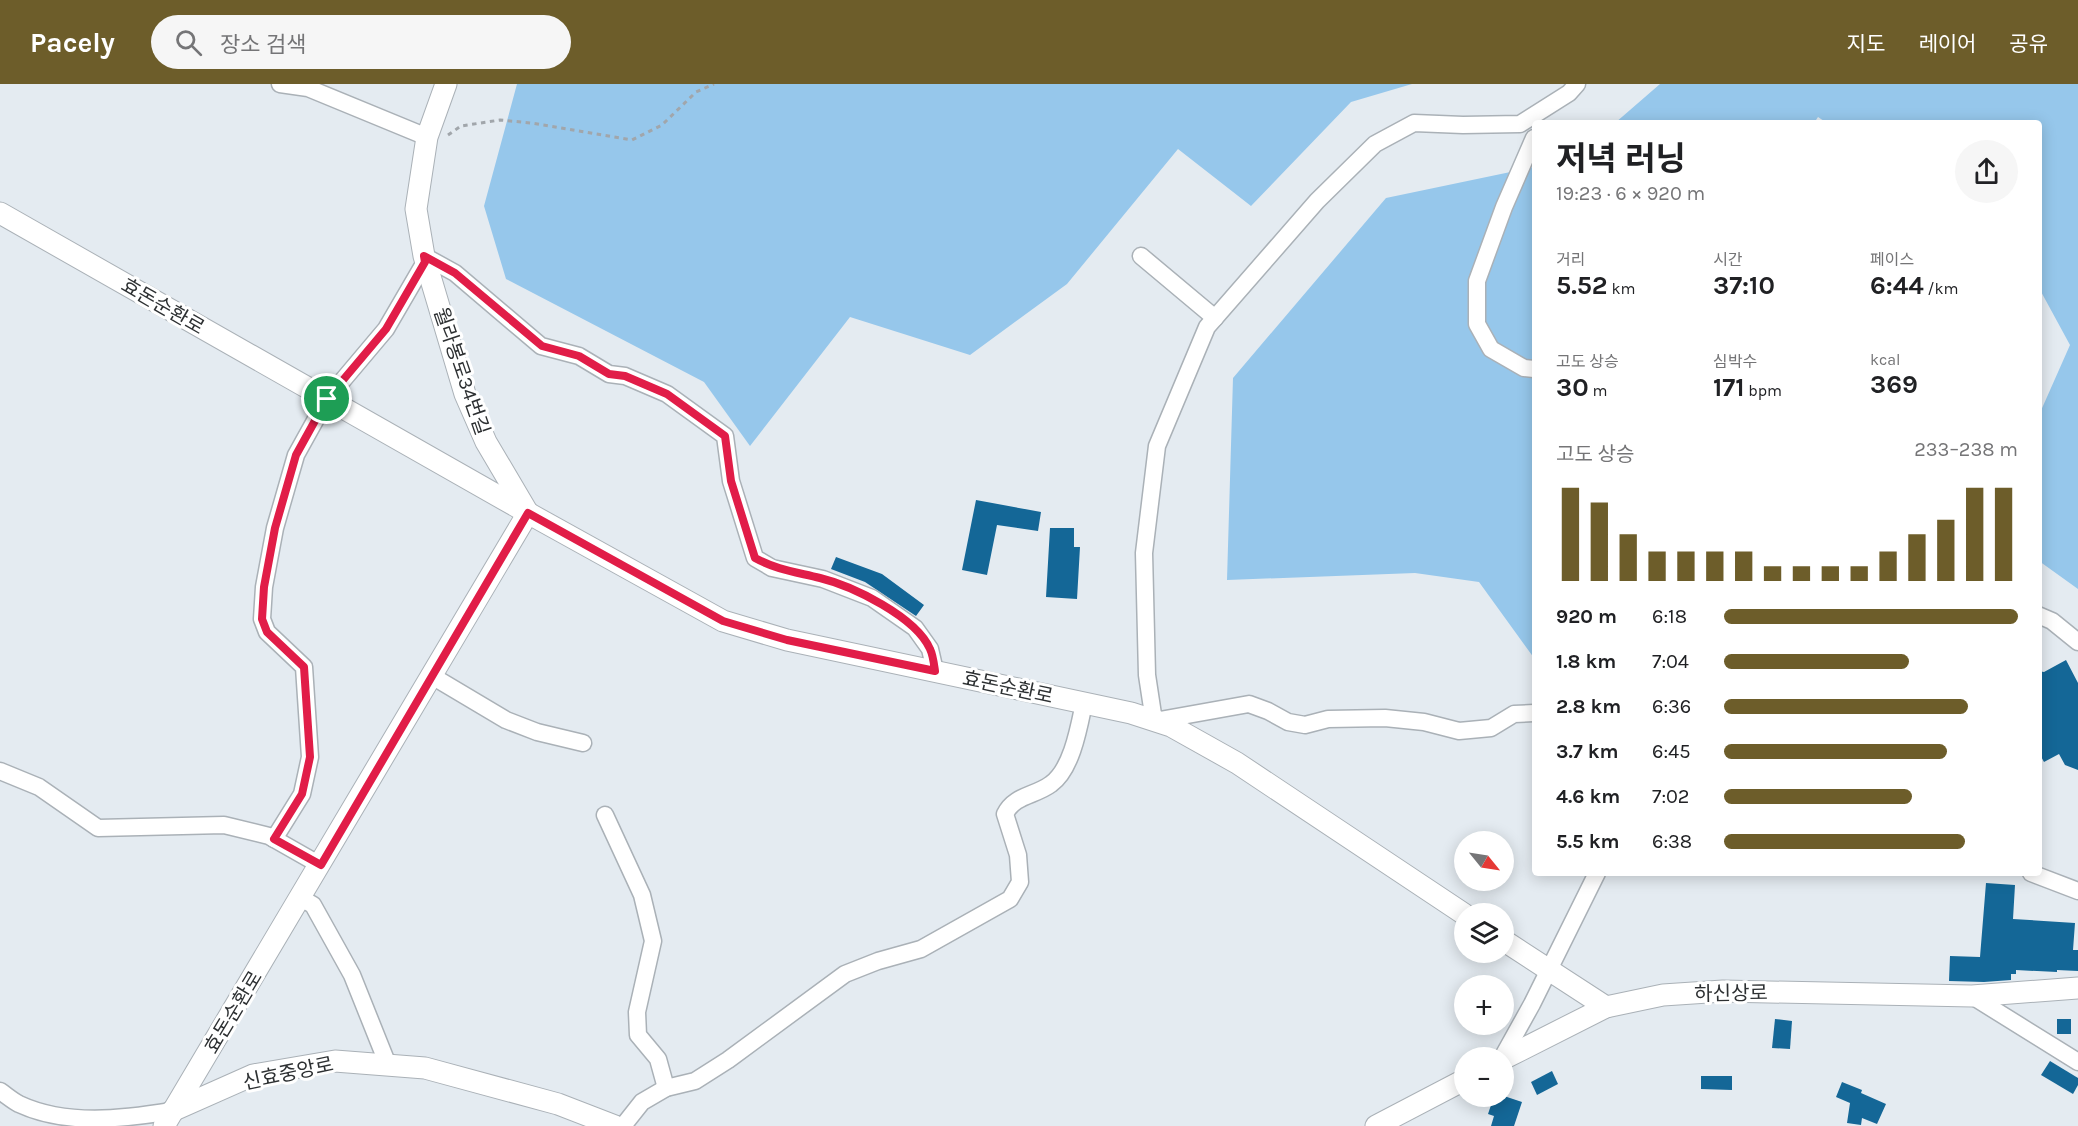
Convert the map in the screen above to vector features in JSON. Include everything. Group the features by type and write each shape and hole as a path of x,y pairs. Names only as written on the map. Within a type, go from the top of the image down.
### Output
{"street":[{"path":"280,84 308,88 426,145"},
{"name":"월라봉로34번길","path":"446,84 426,145 416,209 424,259 465,394 486,442 528,513"},
{"path":"1532,712 1514,714 1491,728 1460,731 1424,722 1385,718 1328,719 1305,725 1288,722 1249,704 1154,721 1147,675 1144,553 1157,446 1207,327 1317,201 1375,144 1414,123 1520,124 1569,93 1577,84"},
{"path":"1542,120 1548,106"},
{"path":"1532,143 1504,207 1477,282 1477,324 1491,349 1524,368 1532,369"},
{"name":"효돈순환로","path":"0,213 723,621 787,640 1131,713 1171,726 1237,763 1454,907"},
{"path":"1142,256 1215,318"},
{"path":"274,839 302,794 310,757 304,667 267,632 262,619 264,587 275,528 296,455 327,399 386,329 424,259"},
{"name":"월라봉로34번길","path":"424,259 455,273 542,346 579,356 609,374 625,376 667,394 711,424 725,436 731,481 755,558 772,568 823,579 872,598 915,628 930,649 935,671"},
{"name":"효돈순환로","path":"168,1118 321,865 528,513"},
{"path":"2042,617 2052,621 2078,642"},
{"path":"432,676 506,720 537,732 583,743"},
{"path":"623,1126 642,1102 666,1088 695,1081 845,974 878,961 921,949 1010,899 1020,882 1018,855 1005,814 1010,804 1051,784 1063,771 1075,742 1084,703"},
{"path":"0,771 39,787 98,828 224,825 274,839 321,865"},
{"path":"605,815 642,895 653,941 637,1012 638,1035 658,1059 666,1088"},
{"path":"1508,1047 1533,1004 1596,876"},
{"path":"2039,876 2078,891"},
{"path":"301,898 313,905 352,975 388,1065"},
{"path":"1514,947 1606,1007"},
{"name":"하신상로","path":"1514,1052 1606,1007 1663,995 1723,991 1972,996 2078,988"},
{"path":"1972,996 2078,1062"},
{"name":"신효중앙로","path":"0,1090 19,1104 51,1115 83,1119 168,1118 253,1076 335,1061 425,1068 558,1104 615,1126"},
{"path":"1376,1126 1454,1085"}],"path":[{"path":"426,145 461,126 500,120 632,140 662,125 696,92 714,84"}],"shaded area":[{"path":"517,84 1412,84 1351,102 1251,206 1178,149 1067,284 970,355 850,317 750,446 704,382 506,279 484,206"},
{"path":"1660,84 2078,84 2078,589 2042,563 2042,408 2070,345 2042,294 2042,120 1822,120 1818,117 1816,120 1618,120"},
{"path":"1532,167 1532,655 1479,582 1415,573 1227,580 1233,378 1386,198"}],"building":[{"path":"976,500 1041,512 1038,531 997,525 987,575 962,570"},
{"path":"1050,528 1074,528 1074,547 1080,547 1077,599 1046,597"},
{"path":"836,557 882,574 924,605 916,616 865,582 831,569"},
{"path":"2066,660 2078,683 2078,770 2065,765 2059,754 2044,762 2042,758 2042,672"},
{"path":"1986,883 2015,885 2013,919 2075,923 2073,950 2078,950 2078,971 2016,970 2016,974 2011,974 2011,980 1949,981 1950,956 1980,957"},
{"path":"1775,1019 1792,1021 1790,1049 1772,1048"},
{"path":"2057,1019 2071,1019 2071,1034 2057,1034"},
{"path":"2050,1061 2078,1078 2078,1085 2073,1094 2041,1075"},
{"path":"1552,1071 1558,1084 1537,1095 1531,1082"},
{"path":"1701,1076 1732,1076 1732,1090 1701,1089"},
{"path":"1842,1082 1886,1104 1877,1124 1862,1118 1861,1125 1847,1123 1850,1103 1836,1097"},
{"path":"1514,1099 1522,1102 1514,1126 1491,1126 1494,1116 1488,1114 1490,1107 1514,1107"}],"route":[{"path":"424,256 455,273 542,346 579,356 609,374 625,376 667,394 711,424 725,436 731,481 755,558 772,568 823,579 872,598 915,628 930,649 935,671 787,640 723,621 528,513 321,865 274,839 302,794 310,757 304,667 267,632 262,619 264,587 275,528 296,455 327,399 386,329 425,262 424,256"}]}
